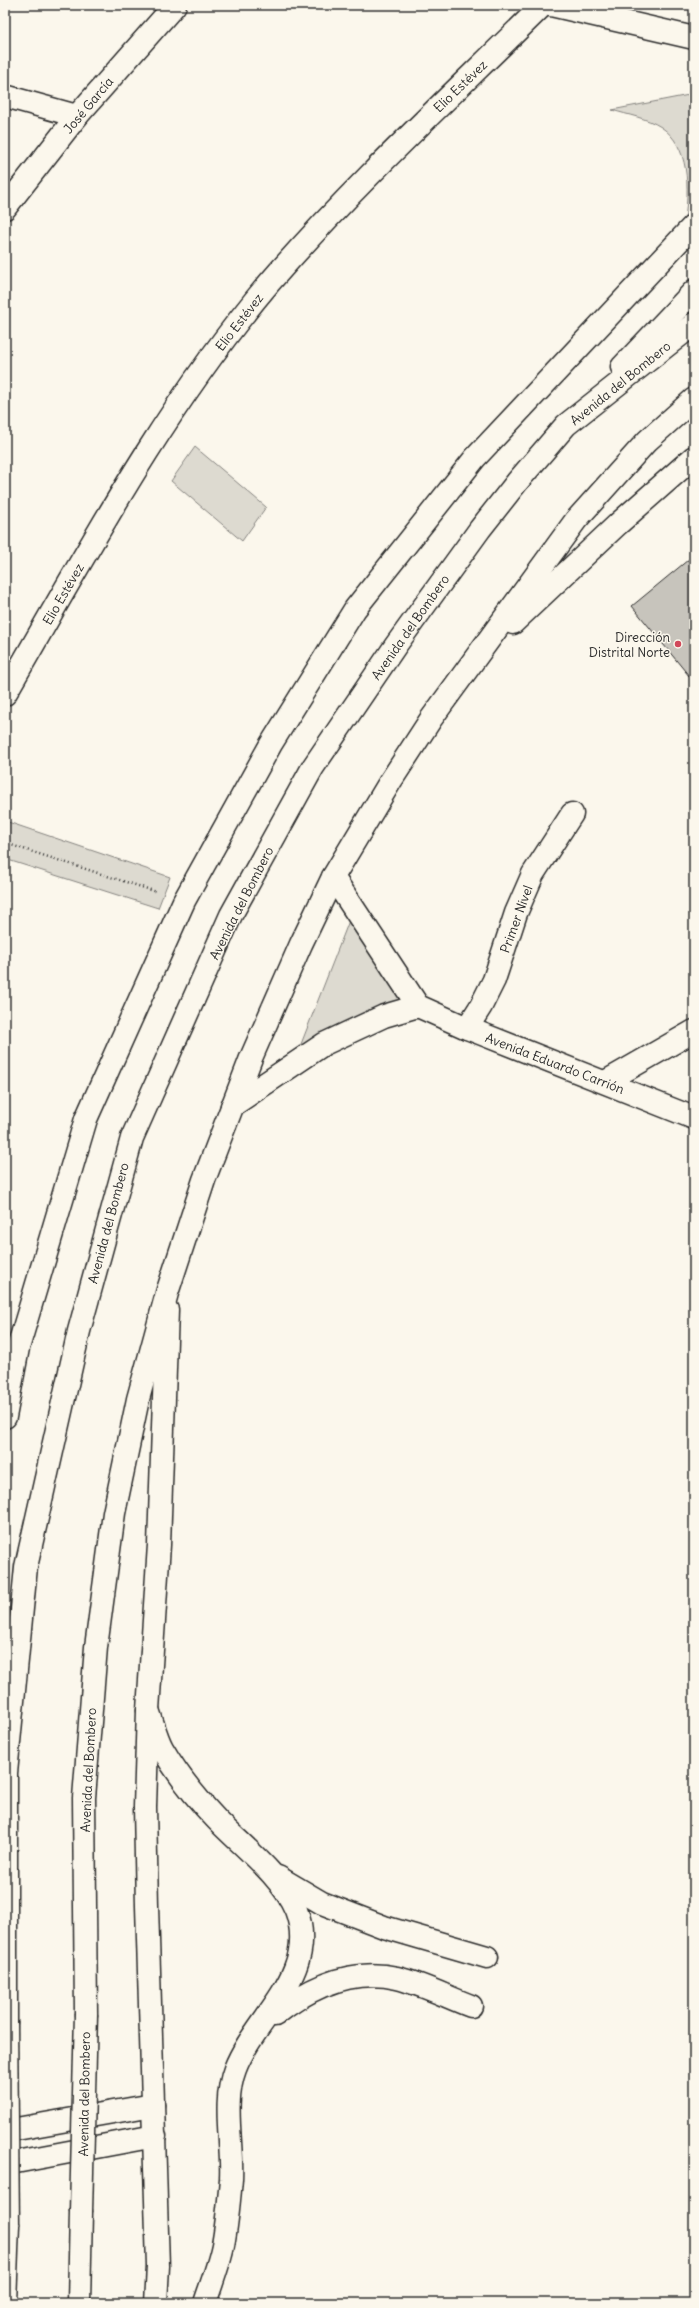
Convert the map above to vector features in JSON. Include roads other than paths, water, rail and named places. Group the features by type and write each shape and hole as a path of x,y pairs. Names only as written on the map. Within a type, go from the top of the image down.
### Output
{"main road":[{"name":"José García","path":"5,208 77,116 175,5"},
{"name":"Elio Estévez","path":"5,694 112,506 159,430 270,283 405,139 543,5"},
{"path":"551,5 694,38"},
{"path":"591,15 607,12 623,5"},
{"path":"5,96 77,116"},
{"path":"5,1417 18,1348 86,1119 184,901 271,744 355,608 475,458 694,224"},
{"path":"566,426 694,291"},
{"name":"Avenida del Bombero","path":"5,2303 8,2225 6,1773 26,1567 79,1331 132,1138 231,915 313,767 396,645 480,529 517,482 566,426 694,324"},
{"path":"472,663 576,520 647,441 694,398"},
{"path":"472,663 618,524 694,457"},
{"name":"Avenida del Bombero","path":"79,2303 86,2014 84,1798 96,1647 114,1513 138,1399 167,1293 204,1180 232,1106 298,951 333,877 390,782 472,663"},
{"name":"Primer Nivel","path":"467,1028 481,1006 494,980 516,913 533,874 572,814"},
{"path":"232,1106 324,1044 384,1016 418,1006 333,877"},
{"name":"Avenida Eduardo Carrión","path":"418,1006 467,1028 694,1118"},
{"path":"605,1082 694,1031"},
{"name":"Avenida del Bombero","path":"156,2303 158,2266 155,2136 146,1899 146,1807 148,1710 159,1545 167,1293"},
{"path":"148,1710 162,1747 178,1773 216,1819 268,1871 287,1894 296,1910 301,1929 299,1954 293,1974 235,2070 230,2097 231,2178 222,2247 205,2303"},
{"path":"268,1871 329,1906 384,1927 487,1956"},
{"path":"262,2025 299,1996 322,1985 346,1978 371,1975 397,1978 471,2006"},
{"path":"5,2131 153,2105"},
{"path":"5,2164 155,2136"}],"place":[{"name":"Dirección Distrital Norte","path":"678,644"}]}
